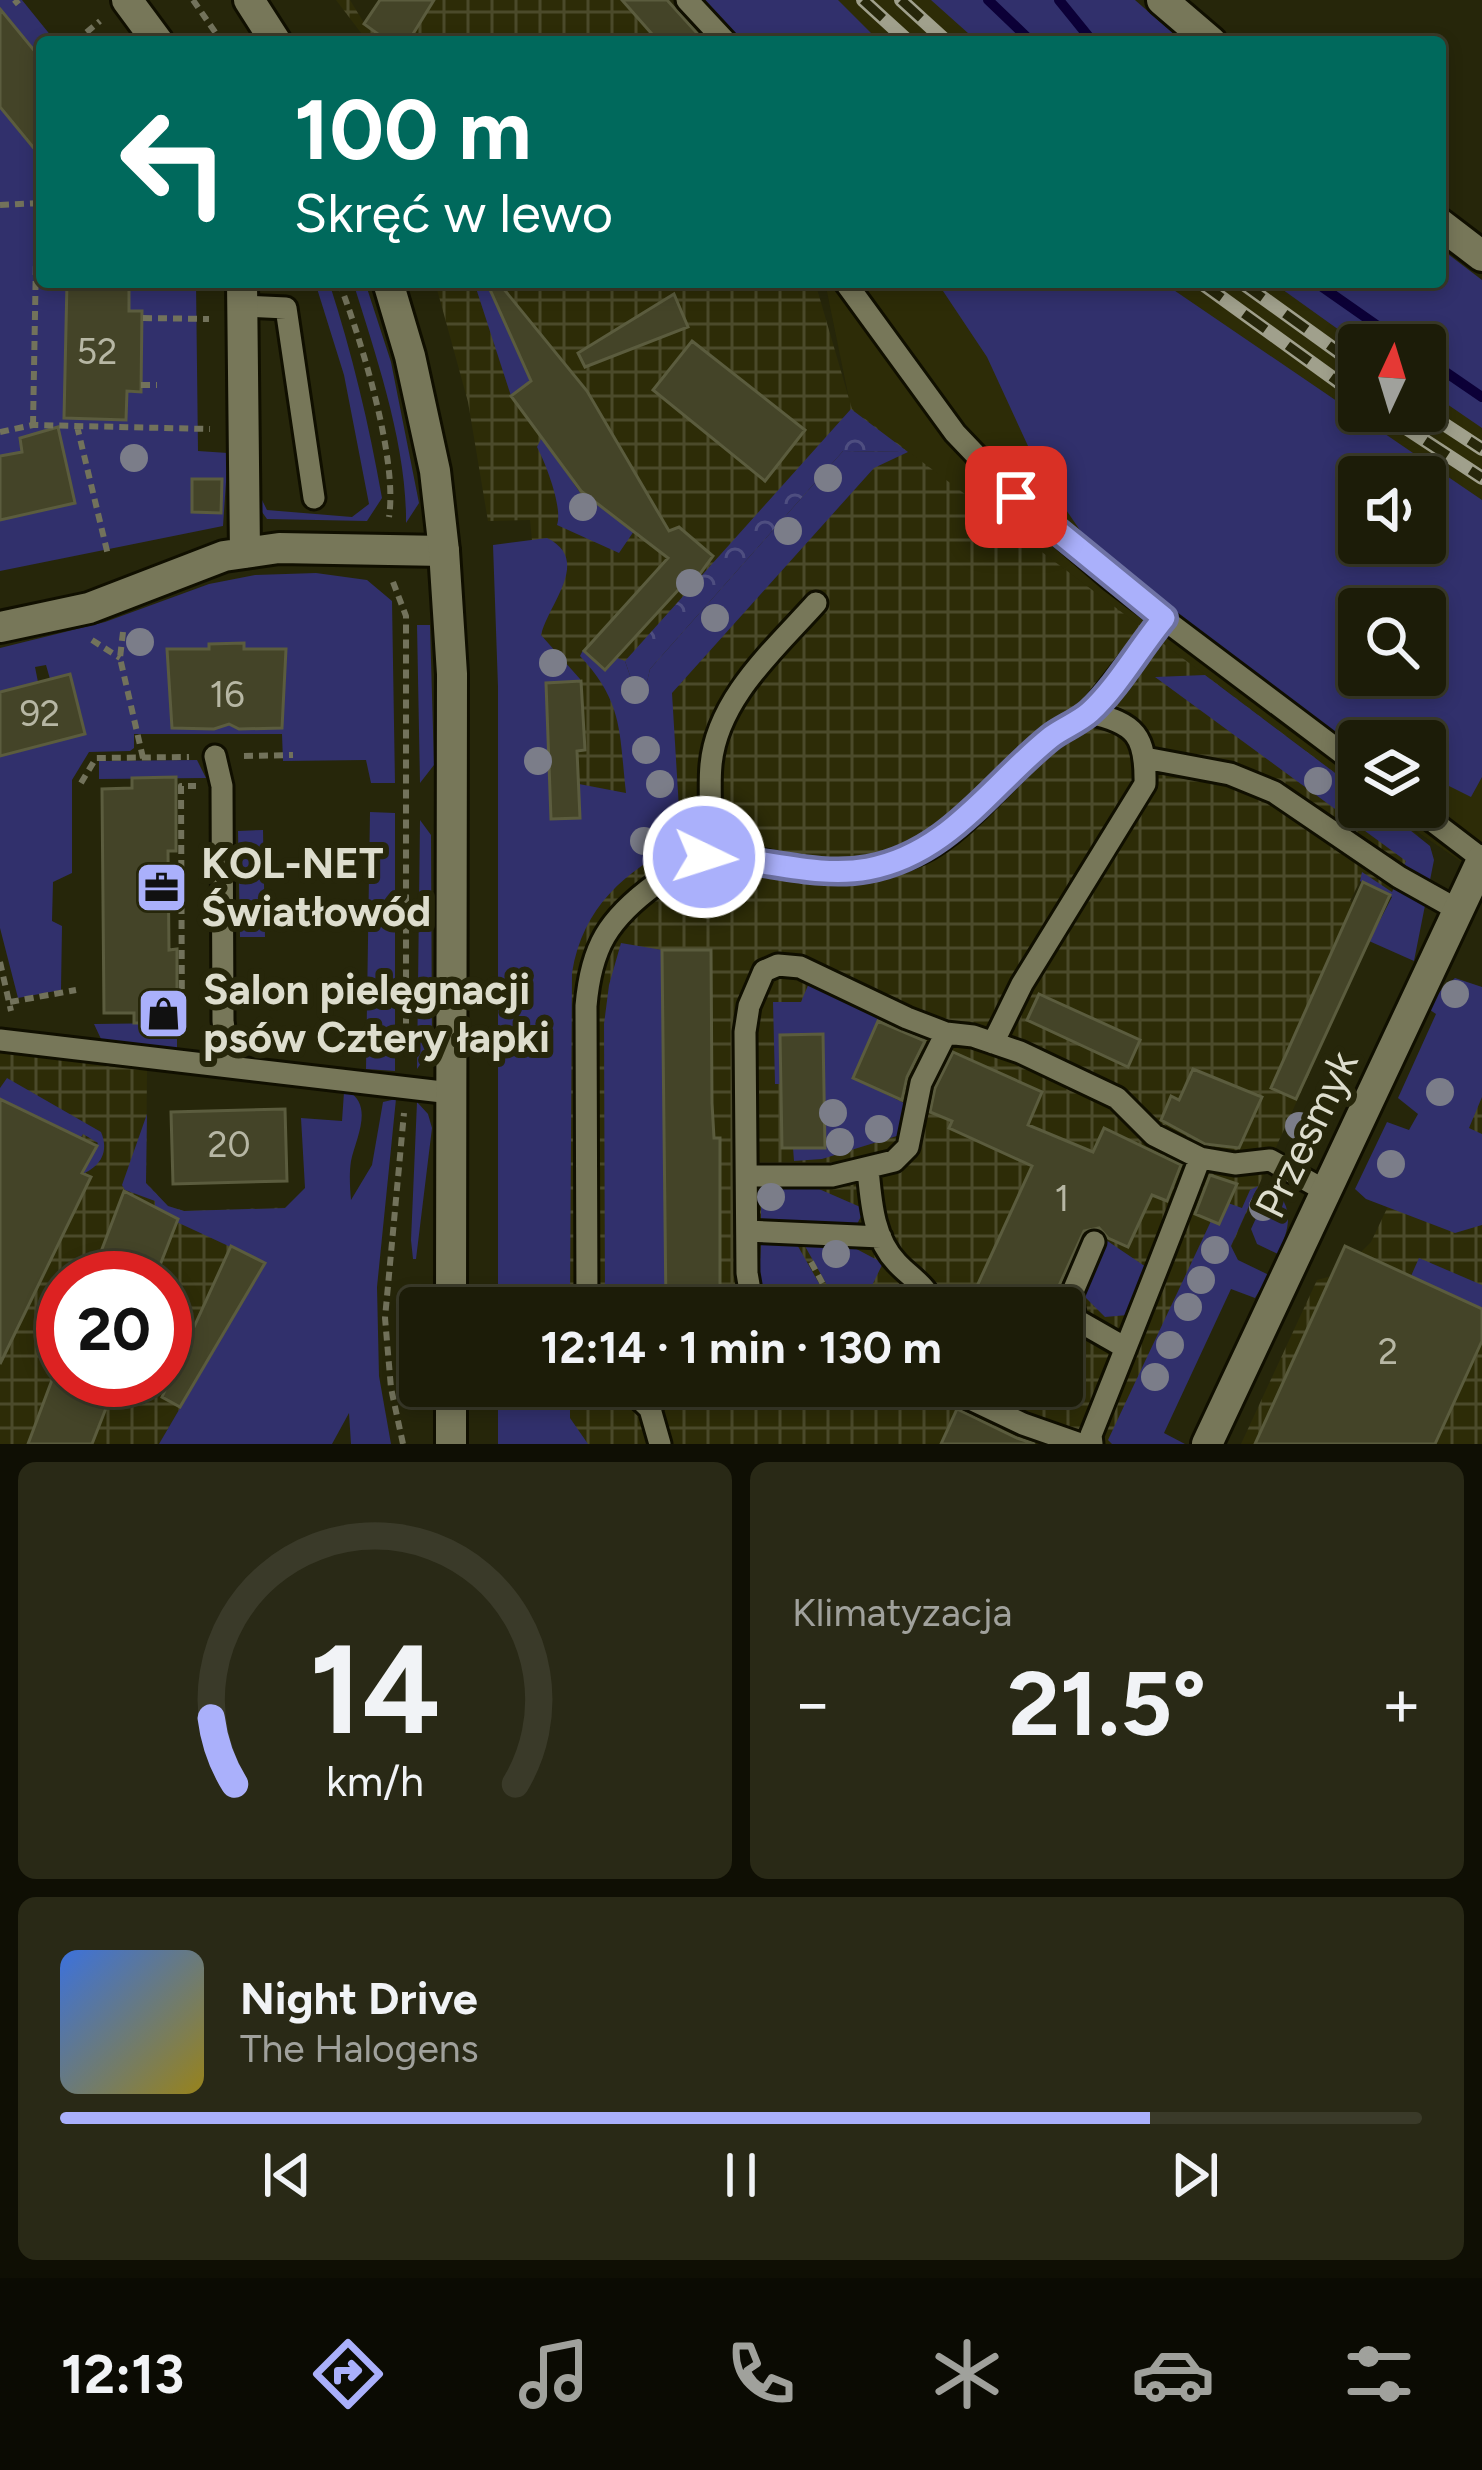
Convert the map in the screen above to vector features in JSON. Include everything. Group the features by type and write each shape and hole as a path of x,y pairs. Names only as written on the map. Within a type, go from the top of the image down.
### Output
{"street":[{"path":"127,0 154,36"},
{"path":"249,0 272,36"},
{"path":"1162,0 1203,36"},
{"path":"1446,229 1482,256"},
{"path":"390,288 425,425 444,551 452,674 451,1287"},
{"path":"242,303 245,553"},
{"path":"0,627 88,608 224,556 279,548 444,551"},
{"name":"Przesmyk","path":"1207,1444 1482,859"},
{"path":"451,1407 451,1444"}],"lane":[{"path":"687,0 720,36"},
{"path":"848,288 955,433 1016,497 1164,618 1338,750"},
{"path":"242,303 286,308 314,498"},
{"path":"704,857 712,834 711,767 717,733 728,708 816,603"},
{"path":"587,1287 588,978 608,928 634,900 670,873 704,857 746,857 831,873 869,869 923,852 976,810 1051,737 1089,712 1164,618"},
{"path":"993,1043 1022,984 1145,784 1145,758 1138,735 1117,719 1089,712"},
{"path":"215,756 222,786 223,1022 229,1066"},
{"path":"1145,758 1230,774 1274,792 1399,877 1458,910"},
{"path":"1441,828 1482,859"},
{"path":"749,1287 745,1032 753,990 764,971 778,964 800,967 946,1033 993,1043 1117,1098 1154,1135 1200,1158 1235,1164 1270,1160 1324,1190"},
{"path":"748,1176 832,1176 894,1161 908,1148 921,1083 946,1033"},
{"path":"6,1040 451,1093"},
{"path":"1092,1444 1091,1435 1124,1347 1200,1158"},
{"path":"868,1169 880,1237 896,1262 923,1287"},
{"path":"747,1231 880,1237"},
{"path":"1094,1242 1071,1296 1075,1318 1124,1347"},
{"path":"983,1407 1043,1438 1080,1444"},
{"path":"650,1409 660,1444"}],"path":[{"path":"193,0 219,36"},
{"path":"83,36 94,27"},
{"path":"0,205 36,203"},
{"path":"33,425 37,288"},
{"path":"341,288 372,391 385,454 392,498 387,528"},
{"path":"143,318 242,303"},
{"path":"141,385 157,386"},
{"path":"0,432 24,431 33,425 243,430"},
{"path":"77,426 108,555"},
{"path":"387,577 406,616 406,1088 385,1318 391,1388 403,1444"},
{"path":"125,615 120,658 143,758"},
{"path":"81,783 96,758 293,755"},
{"path":"181,786 182,1035"},
{"path":"0,962 10,1002 6,1040"},
{"path":"10,1002 76,990"},
{"path":"182,1016 193,1016"},
{"path":"795,1233 825,1287"}],"shaded area":[{"path":"336,0 350,0 364,23 381,0 417,28 435,0 665,0 699,36 363,36"},
{"path":"717,0 1134,0 1173,36 748,36"},
{"path":"1446,283 1482,288 1482,876 1412,828 1446,828 1446,720 1338,720 1338,775 851,409 826,288 1446,288"},
{"path":"437,288 817,288 852,409 1338,775 1338,828 1409,828 1418,835 1393,896 1360,881 1350,901 1353,904 1288,1051 1312,1063 1310,1072 1142,1444 548,1444 548,1407 1083,1407 1083,1287 548,1287 549,840 619,817 551,819 546,683 530,520 488,521 468,402"},
{"path":"1482,1009 1482,1444 1241,1444 1317,1280 1332,1276 1345,1246 1360,1253 1371,1242"},
{"path":"0,1051 147,1069 146,1183 168,1206 184,1211 299,1207 192,1388 192,1251 36,1251 36,1407 181,1407 159,1444 0,1444"}],"green space":[{"path":"0,0 22,0 51,36 36,36 36,288 196,288 198,451 228,453 223,526 0,571"},
{"path":"704,0 838,0 874,36 737,36"},
{"path":"931,0 1135,0 1176,36 971,36"},
{"path":"1446,253 1482,280 1482,428 1446,403 1446,324 1338,324 1338,329 1280,288 1446,288"},
{"path":"317,288 331,288 366,416 382,498 367,521 267,519 257,505 257,447 261,447 262,500 267,510 352,517 369,504 344,375"},
{"path":"355,288 367,288 391,362 419,503 406,523 396,432"},
{"path":"476,288 504,288 517,318 505,324 537,376 511,396"},
{"path":"941,288 1171,288 1338,402 1338,432 1382,432 1417,456 1338,456 1338,564 1446,564 1446,475 1482,500 1482,777 1471,797 1446,784 1446,720 1338,720 1338,742 1095,552 1040,472 987,357"},
{"path":"851,409 908,452 843,451 650,669 644,695 635,690 625,661"},
{"path":"542,437 585,500 603,507 634,531 619,553 557,525 556,497 537,447"},
{"path":"843,451 908,452 874,468 672,693 681,842 642,866 610,894 586,928 572,973 570,1287 498,1287 498,687 493,545 547,538 566,558 564,583 541,635 580,679 582,697 569,697 568,682 546,684 551,819 579,818 579,784 626,793 617,720 605,689 580,656 583,650 605,670 617,658 625,661 635,690 644,694 650,669"},
{"path":"316,573 367,580 392,601 395,783 371,783 366,760 283,761 282,734 134,734 130,751 89,752 72,780 72,873 53,882 52,921 62,926 61,990 18,998 0,928 0,756 85,734 69,674 50,679 46,665 35,667 38,682 0,692 0,648 105,622 209,584 255,575"},
{"path":"417,625 430,625 434,765 420,783"},
{"path":"1205,675 1338,775 1338,811 1155,677"},
{"path":"197,760 206,778 99,779 99,761"},
{"path":"370,812 395,813 395,1071 366,1069"},
{"path":"420,820 431,835 432,1047 417,1069"},
{"path":"1361,828 1407,828 1430,846 1434,860 1414,961 1369,941 1392,897 1360,881 1362,872 1392,892 1406,861"},
{"path":"263,830 265,937 240,937 238,831"},
{"path":"621,943 662,950 666,1287 605,1287 604,1024"},
{"path":"1455,978 1482,987 1482,1097 1469,1128 1482,1134 1482,1225 1455,1233 1366,1199 1355,1189 1387,1122 1409,1130 1418,1114 1398,1098 1436,1014 1430,1010 1437,994"},
{"path":"809,983 881,1015 853,1078 906,1104 900,1135 822,1159 794,1161 793,1148 825,1147 823,1035 781,1035 781,1084 775,1084 773,1002 801,1002"},
{"path":"169,1006 177,1006 177,1049 101,1039 94,1024 168,1023"},
{"path":"7,1078 101,1132 103,1155 95,1166 74,1177 98,1143 83,1134 78,1142 9,1104 0,1122 0,1088"},
{"path":"344,1092 356,1097 362,1114 350,1166 351,1200 372,1165 383,1102 396,1099 377,1287 379,1376 391,1444 351,1444 349,1413 332,1444 159,1444 181,1407 192,1407 192,1388 265,1263 155,1212 155,1201 125,1190 122,1185 147,1114 146,1183 168,1206 184,1211 285,1208 305,1188 301,1118 342,1121"},
{"path":"417,1102 432,1128 413,1259 411,1240"},
{"path":"1258,1186 1231,1246 1238,1260 1269,1275 1255,1298 1231,1289 1164,1433 1185,1444 1112,1444 1108,1440 1211,1221 1219,1224 1228,1203 1242,1208 1250,1190"},
{"path":"1271,1186 1284,1202 1288,1218 1278,1254 1257,1244 1251,1229"},
{"path":"819,1189 865,1209 856,1226 761,1220 761,1190"},
{"path":"761,1240 795,1241 821,1287 762,1287"},
{"path":"1106,1240 1149,1269 1128,1315 1105,1317 1083,1292"},
{"path":"802,1241 847,1244 883,1263 871,1287 828,1287"},
{"path":"1419,1258 1482,1285 1482,1309 1411,1276"},
{"path":"498,1407 570,1407 570,1418 588,1444 498,1444"}],"building":[{"path":"380,0 434,0 412,36 381,36 364,24"},
{"path":"622,0 667,0 700,36 654,36"},
{"path":"0,9 36,53 36,151 0,107"},
{"path":"67,288 129,288 129,311 142,311 141,392 127,391 126,420 64,418"},
{"path":"489,288 503,288 587,391 669,531 679,527 713,556 605,670 584,651 668,558 581,491 511,396 531,381"},
{"path":"674,294 688,327 585,367 578,353"},
{"path":"692,341 805,430 765,481 653,390"},
{"path":"58,427 75,503 0,520 0,456 22,452 20,438"},
{"path":"192,479 222,479 221,513 192,512"},
{"path":"244,643 244,649 286,649 282,728 239,729 229,724 214,729 172,728 167,649"},
{"path":"70,674 85,734 0,756 0,692"},
{"path":"581,681 585,750 577,751 580,818 551,819 546,683"},
{"path":"176,777 176,851 168,851 169,950 177,949 177,1006 169,1006 169,1023 134,1023 134,1013 104,1013 102,789 132,788 132,778"},
{"path":"1363,882 1390,895 1296,1099 1271,1088"},
{"path":"662,950 711,950 712,1103 714,1138 720,1138 720,1287 666,1287"},
{"path":"1039,994 1140,1040 1128,1067 1027,1020"},
{"path":"878,1021 925,1041 907,1077 902,1100 853,1078"},
{"path":"823,1034 825,1148 782,1148 780,1035"},
{"path":"953,1052 1042,1092 1028,1125 1093,1152 1104,1128 1181,1165 1167,1201 1152,1195 1128,1247 1099,1228 1084,1231 1058,1287 977,1287 1032,1166 949,1128 952,1121 930,1112 935,1088"},
{"path":"1193,1069 1262,1097 1239,1148 1205,1144 1161,1120 1171,1096 1179,1100"},
{"path":"0,1099 97,1146 82,1173 91,1177 55,1251 36,1251 36,1290 0,1364"},
{"path":"285,1109 287,1181 173,1184 171,1112"},
{"path":"1210,1175 1237,1184 1219,1224 1195,1214"},
{"path":"124,1191 178,1219 166,1251 101,1251"},
{"path":"231,1246 265,1263 192,1387 192,1331"},
{"path":"1345,1246 1482,1309 1482,1341 1435,1444 1255,1444"},
{"path":"42,1407 106,1407 92,1444 28,1444"},
{"path":"957,1409 1017,1438 1035,1444 941,1444"}],"waterway":[{"path":"988,0 1026,36"},
{"path":"1059,0 1088,36"},
{"path":"1324,288 1375,324"},
{"path":"1446,372 1482,397"}],"railway":[{"path":"863,0 902,36"},
{"path":"901,0 940,36"},
{"path":"1208,288 1338,382"},
{"path":"1249,288 1338,352"},
{"path":"1446,425 1482,449"},
{"path":"1412,432 1482,478"}],"place":[{"name":"KOL-NET Światłowód","path":"162,887"},
{"name":"Salon pielęgnacji psów Cztery łapki","path":"164,1013"}],"route":[{"path":"704,857 746,857 831,873 869,869 923,852 976,810 1051,737 1089,712 1164,618 1016,497"}]}
